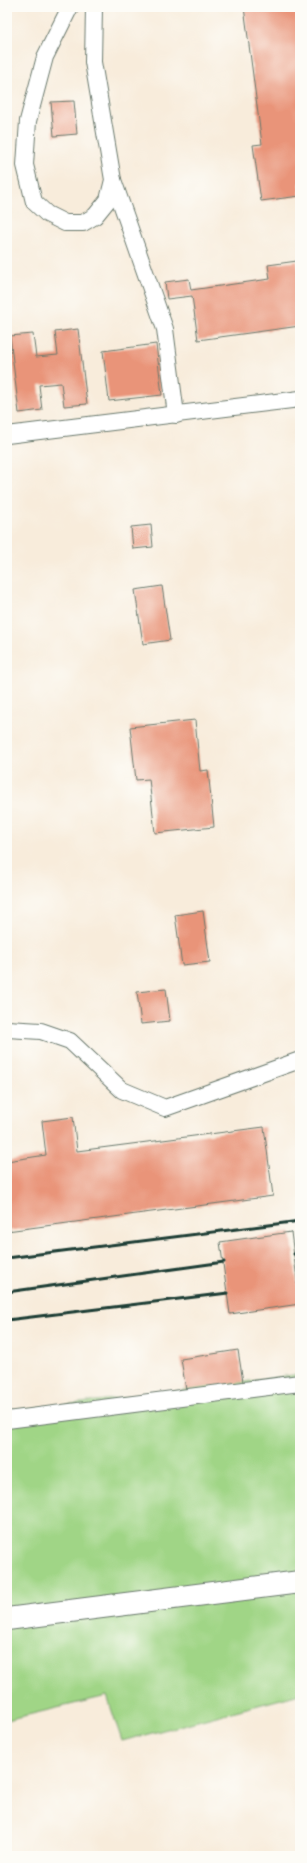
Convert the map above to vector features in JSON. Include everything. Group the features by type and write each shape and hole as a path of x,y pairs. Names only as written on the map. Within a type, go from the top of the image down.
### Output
{"street":[{"path":"7,1618 300,1582"}],"lane":[{"path":"70,7 45,57 28,121 25,165 34,202 47,214 65,223 83,223 95,216 108,200 113,180"},
{"path":"94,7 93,62 113,180 165,329 176,415"},
{"path":"7,435 300,399"},
{"path":"7,1029 41,1031 70,1041 122,1090 165,1108 300,1060"},
{"path":"7,1420 300,1383"}],"green space":[{"path":"300,1374 300,1694 122,1741 107,1696 7,1720 7,1412 186,1390"}],"building":[{"path":"244,7 300,7 300,196 261,201 253,145 262,144"},
{"path":"74,101 77,134 54,136 51,102"},
{"path":"297,261 300,275 300,326 198,340 192,296 167,299 165,282 189,279 191,290 270,279 268,265"},
{"path":"78,329 87,404 64,406 61,383 39,385 42,410 19,413 10,336 33,334 36,357 58,355 55,332"},
{"path":"156,344 162,395 109,401 103,351"},
{"path":"151,525 153,547 133,549 131,527"},
{"path":"162,586 170,640 143,644 135,590"},
{"path":"195,720 200,771 208,770 214,827 155,833 149,779 136,780 130,727"},
{"path":"203,911 210,962 182,965 175,915"},
{"path":"166,989 170,1021 141,1024 137,992"},
{"path":"73,1117 77,1151 264,1127 273,1196 7,1231 7,1161 46,1155 42,1121"},
{"path":"291,1232 300,1304 230,1314 220,1242"},
{"path":"238,1350 243,1382 186,1390 181,1359"}],"railway":[{"path":"7,1258 300,1221"},
{"path":"294,1254 300,1253"},
{"path":"7,1292 224,1262"},
{"path":"7,1320 228,1293"}]}
